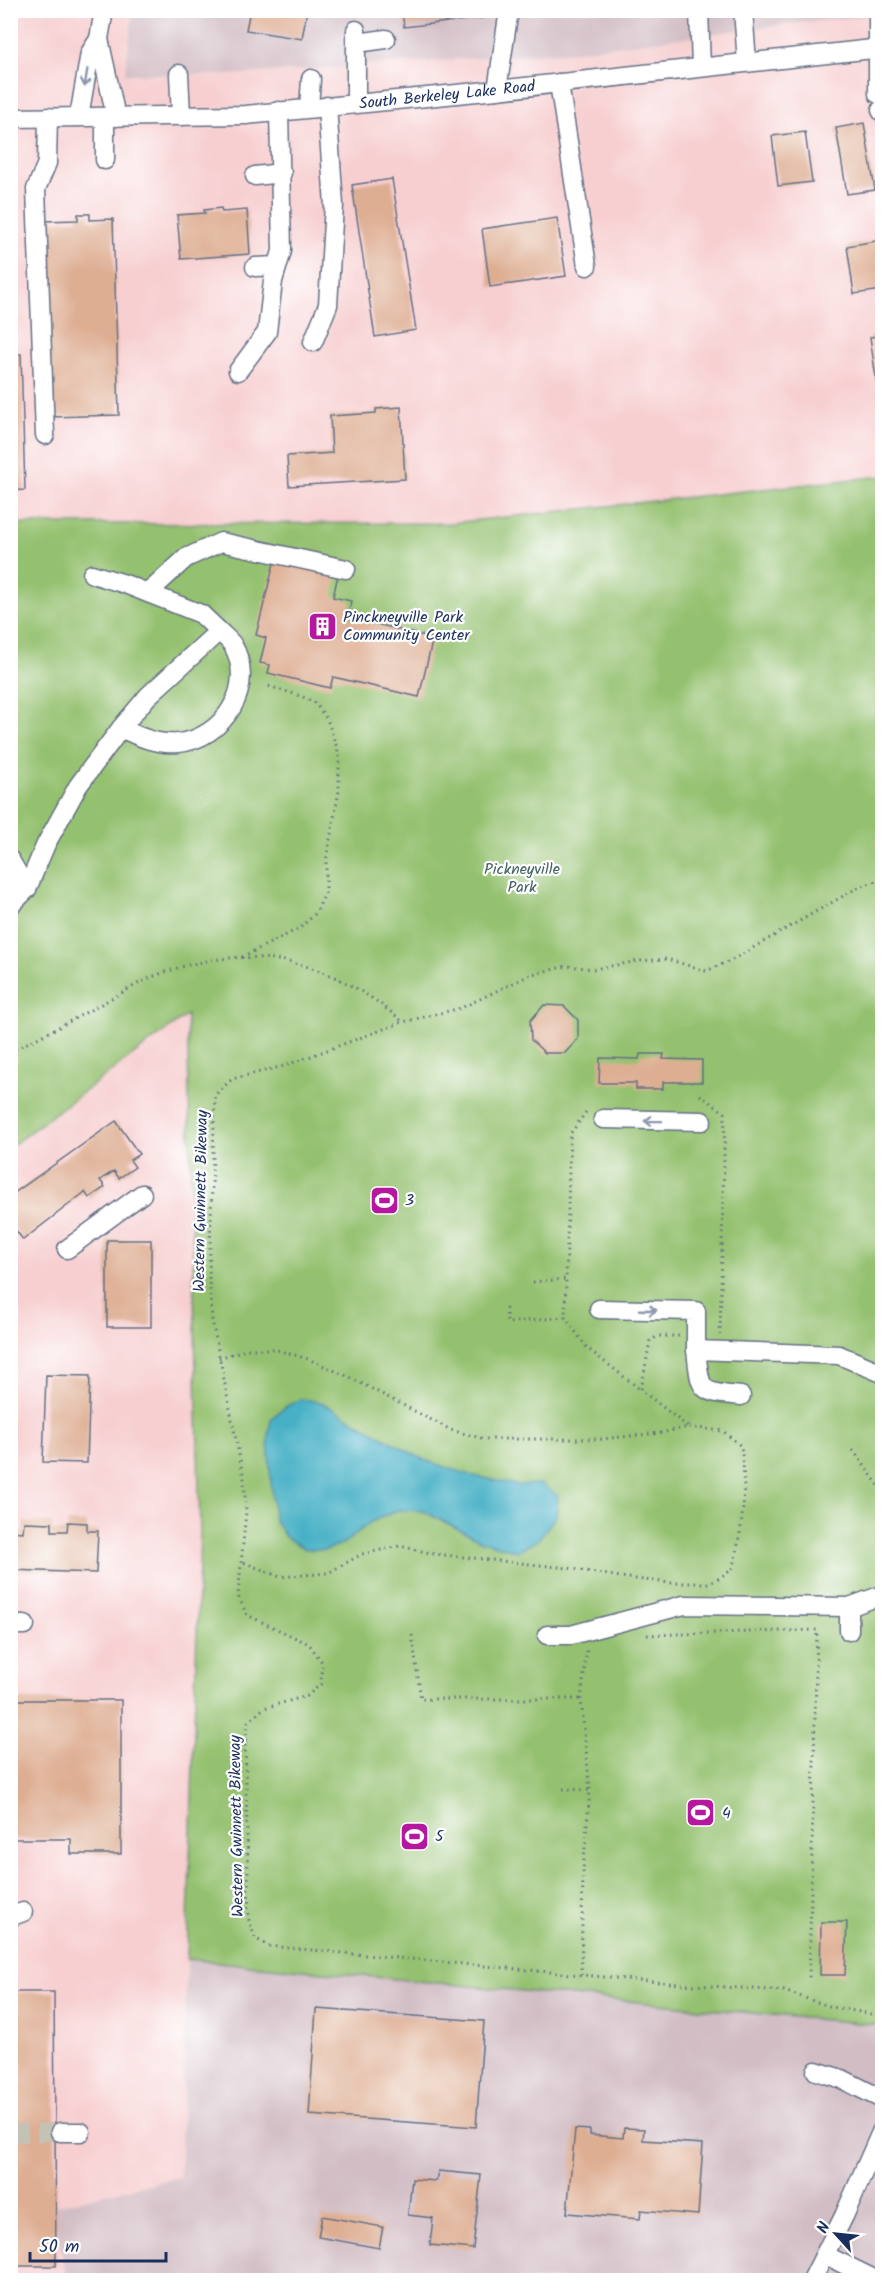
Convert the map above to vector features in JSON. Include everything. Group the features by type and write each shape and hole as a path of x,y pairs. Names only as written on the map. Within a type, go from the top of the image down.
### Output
{"street":[{"path":"104,10 99,39 110,117 105,160"},
{"path":"497,90 509,10"},
{"path":"699,10 701,67"},
{"path":"743,10 747,62"},
{"path":"878,10 881,105"},
{"path":"356,103 356,36 386,39"},
{"path":"75,117 80,111 90,53 99,39"},
{"name":"South Berkeley Lake Road","path":"10,118 246,115 881,48"},
{"path":"178,74 181,116"},
{"path":"311,80 318,107 334,216 328,305 313,342"},
{"path":"558,83 587,266"},
{"path":"238,371 267,332 273,281 282,251 279,111"},
{"path":"45,435 36,189 47,163 48,117"},
{"path":"255,176 282,172"},
{"path":"255,267 278,266"},
{"path":"148,593 186,558 221,542 346,569"},
{"path":"92,574 125,584 201,614 232,644 239,665 240,687 233,709 216,728 198,739 178,744 161,743 139,737 121,728"},
{"path":"10,906 27,889 46,844 78,786 121,728 148,696 219,631"},
{"path":"10,860 27,889"},
{"path":"595,1114 702,1121"},
{"path":"67,1249 142,1194"},
{"path":"599,1309 696,1311 693,1343 700,1384 709,1393 741,1396"},
{"path":"693,1343 839,1355 882,1373"},
{"path":"547,1635 571,1635 684,1605 849,1607 882,1595"},
{"path":"849,1607 849,1631"},
{"path":"816,2072 842,2079 882,2099"},
{"path":"812,2280 882,2130"},
{"path":"60,2132 81,2132"},
{"path":"825,2255 872,2278"}],"path":[{"path":"240,958 300,928 316,913 326,891 326,861 339,791 339,754 327,719 315,703 301,696 268,686"},
{"name":"Western Gwinnett Bikeway","path":"877,2015 832,2007 784,1991 268,1946 255,1938 249,1920 245,1744 248,1722 264,1708 307,1696 321,1684 322,1662 309,1644 248,1615 238,1596 246,1512 244,1479 212,1320 209,1278 215,1095 232,1079 284,1066 403,1022 461,1008 532,974 567,966 594,969 639,961 667,959 705,971 730,961 780,930 857,888 882,879"},
{"path":"10,1051 155,975 194,964 240,958 291,961 318,968 376,999 403,1022"},
{"path":"700,1095 725,1113 720,1337"},
{"path":"595,1114 570,1134 565,1317 587,1348 688,1427"},
{"path":"533,1282 565,1279"},
{"path":"506,1308 507,1323 565,1317"},
{"path":"641,1390 650,1341 658,1336 693,1343"},
{"path":"219,1358 247,1349 274,1349 308,1359 347,1376 451,1430 484,1439 601,1439 660,1433 688,1427 723,1431 741,1446 746,1477 739,1547 732,1570 710,1583 670,1583 630,1579 568,1568 434,1554 400,1546 362,1554 328,1573 280,1578 243,1562"},
{"path":"853,1450 882,1490"},
{"path":"639,1635 817,1630 809,1980"},
{"path":"412,1635 422,1699 580,1699"},
{"path":"581,1975 583,1871 590,1790 580,1699 587,1647"},
{"path":"563,1789 590,1790"}],"shaded area":[{"path":"10,11 133,11 125,74 228,75 577,51 882,14 882,476 451,523 11,524"},
{"path":"133,11 882,11 882,14 577,51 229,75 125,74"},
{"path":"188,1014 200,1536 180,2177 52,2206 67,2280 11,2280 10,1146"},
{"path":"187,1959 879,2025 882,2018 882,2280 67,2280 52,2206 180,2177"}],"green space":[{"name":"Pickneyville Park","path":"882,476 882,2018 879,2025 187,1959 200,1531 187,1015 11,1146 11,524 451,523"}],"water":[{"path":"301,1399 321,1402 424,1460 470,1475 517,1485 541,1484 558,1496 556,1516 538,1540 517,1551 482,1541 423,1511 398,1510 371,1522 344,1543 326,1550 305,1549 285,1537 274,1519 268,1442 271,1419 285,1407"}],"building":[{"path":"250,10 307,10 302,39 246,30"},
{"path":"402,10 483,10 483,18 404,27"},
{"path":"864,123 875,190 847,194 836,128"},
{"path":"805,132 812,182 778,186 772,136"},
{"path":"392,179 416,330 375,337 352,185"},
{"path":"221,208 222,212 247,210 250,254 181,259 177,215 205,213 204,210"},
{"path":"78,214 90,214 90,220 113,219 119,415 50,417 44,221 78,220"},
{"path":"557,218 566,276 490,287 482,229"},
{"path":"882,240 882,290 854,294 847,246"},
{"path":"882,335 882,413 881,413 870,337"},
{"path":"10,354 21,354 25,490 10,491"},
{"path":"401,407 405,479 289,486 287,456 332,453 330,416 376,413 376,409"},
{"name":"Pinckneyville Park Community Center","path":"275,559 338,575 333,597 351,601 348,617 433,638 419,697 333,677 330,688 268,673 270,665 260,663 266,638 256,635"},
{"path":"544,1005 564,1006 578,1020 578,1039 565,1053 545,1053 531,1040 530,1021"},
{"path":"640,1054 664,1054 663,1059 702,1060 702,1082 663,1082 663,1089 636,1089 636,1083 599,1083 600,1058 639,1059"},
{"path":"116,1121 139,1154 130,1160 135,1167 119,1178 114,1171 100,1180 105,1187 89,1198 85,1192 23,1240 10,1222 10,1196"},
{"path":"107,1240 151,1240 151,1327 107,1327"},
{"path":"46,1375 90,1376 87,1463 43,1462"},
{"path":"24,1522 52,1523 52,1531 67,1531 68,1522 87,1523 87,1531 98,1531 96,1573 10,1570 10,1531 23,1532"},
{"path":"10,1700 121,1700 121,1854 71,1854 71,1839 10,1839"},
{"path":"821,1922 847,1922 845,1975 820,1975"},
{"path":"10,1992 54,1992 56,2266 10,2266"},
{"path":"316,2009 484,2021 476,2127 309,2115"},
{"path":"624,2128 644,2129 643,2140 703,2144 698,2215 641,2210 640,2219 567,2213 575,2129 590,2130 590,2135 623,2138"},
{"path":"438,2171 481,2175 473,2249 430,2245 433,2218 408,2215 412,2179 436,2181"},
{"path":"322,2216 383,2227 379,2248 318,2237"}],"tunnel":[{"path":"10,2133 60,2132"}],"place":[{"name":"Pinckneyville Park Community Center","path":"322,626"},
{"name":"3","path":"384,1200"},
{"name":"4","path":"701,1813"},
{"name":"5","path":"414,1836"}]}
